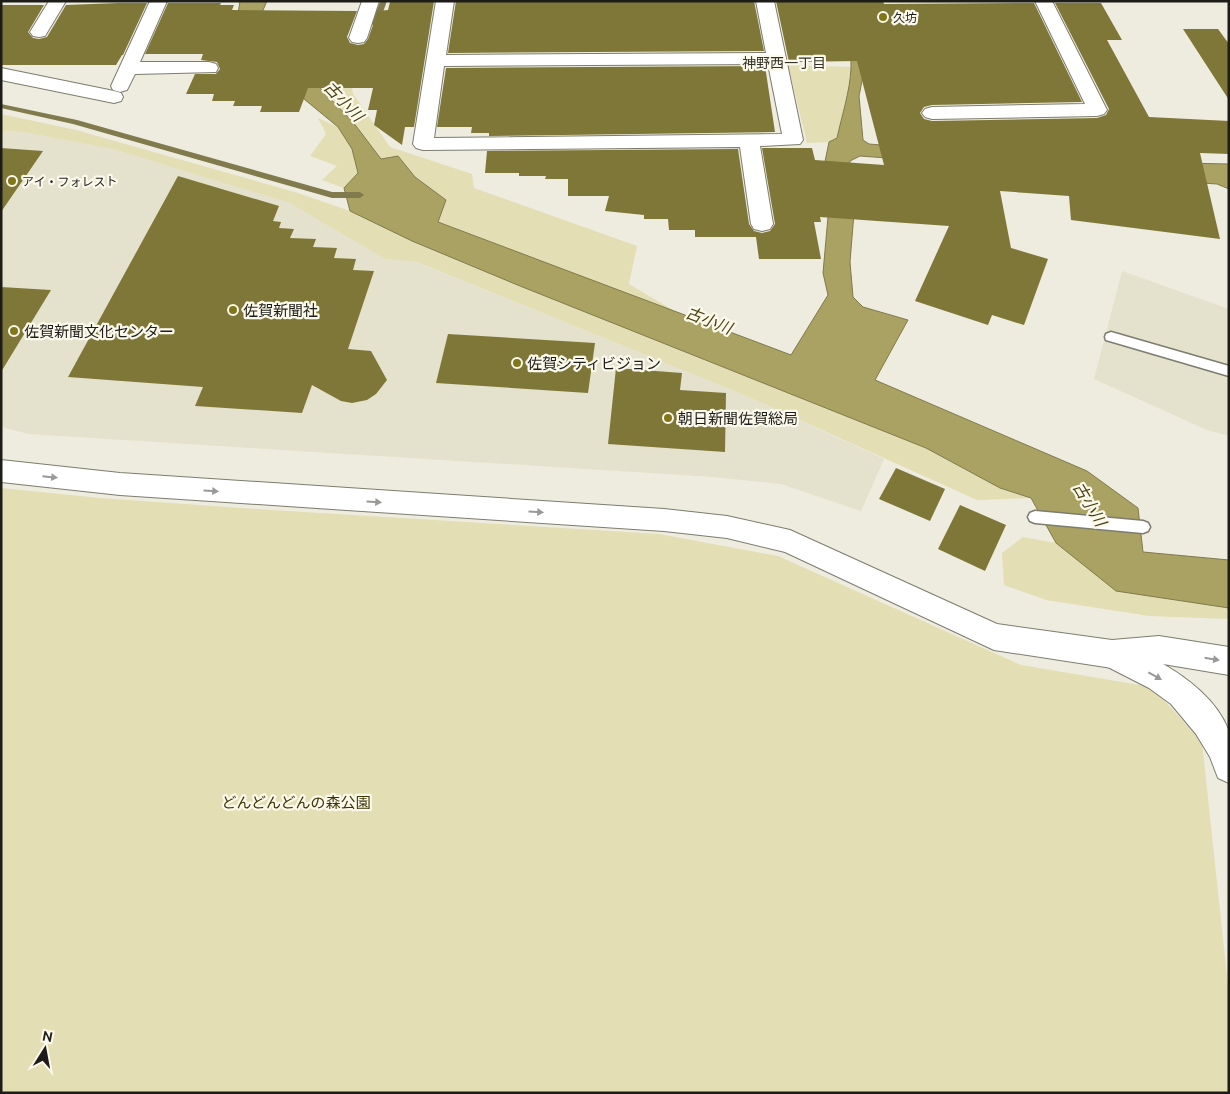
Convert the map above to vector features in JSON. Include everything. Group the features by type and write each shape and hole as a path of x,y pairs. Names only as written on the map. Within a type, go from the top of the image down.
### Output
{"street":[{"path":"39,32 58,1"},
{"path":"1,74 117,92 159,1"},
{"path":"358,38 371,1"},
{"path":"444,1 423,144 793,140 765,1"},
{"path":"932,113 1097,110 1043,1"},
{"path":"435,61 777,58"},
{"path":"129,68 209,68"},
{"path":"748,141 762,224"},
{"path":"1,471 120,484 664,520 727,527 790,542 994,637 1112,654 1159,650 1229,662"},
{"path":"1112,654 1176,688 1201,715 1225,753 1229,767"}],"lane":[{"path":"1111,337 1229,371"},
{"path":"1035,516 1143,527"}],"shaded area":[{"path":"1,131 23,132 113,149 291,203 385,259 416,262 744,395 884,459 861,511 781,484 713,477 29,434 1,427"},
{"path":"1122,271 1229,309 1229,436 1207,430 1094,379"}],"green space":[{"path":"788,65 851,67 849,86 837,138 829,142 807,143"},
{"path":"350,75 353,94 390,147 472,174 474,188 637,246 629,284 678,313 437,222 446,200 415,177 398,156 381,159 353,122 319,87"},
{"path":"1,114 76,130 298,193 350,211 412,241 926,448 1000,488 1032,498 977,500 744,395 417,262 385,259 290,203 113,149 23,132 1,131"},
{"path":"318,118 338,127 352,150 358,173 344,188 322,180 337,166 310,156 326,134"},
{"name":"どんどんどんの森公園","path":"1,488 100,498 659,534 778,556 1021,665 1152,687 1202,742 1229,995 1229,1093 1,1093"},
{"path":"1023,537 1056,543 1116,591 1229,608 1229,619 1149,616 1046,600 1004,585 1002,553"}],"water":[{"name":"古小川","path":"240,1 267,1 260,17 319,87 353,122 381,159 398,156 415,177 446,200 438,222 791,355 828,295 823,273 828,217 820,186 829,142 837,138 851,68 849,47 840,14 863,76 859,96 863,140 869,144 1083,161 1229,164 1229,189 1217,184 1074,175 1051,170 860,156 850,161 847,184 854,213 850,262 853,297 863,307 908,320 875,380 1087,471 1138,508 1143,552 1229,560 1229,608 1116,591 1056,543 1031,498 1000,488 926,448 520,286 412,241 350,211 344,188 358,173 352,149 338,127 270,71 235,32"}],"building":[{"path":"434,1 414,127 405,127 402,145 374,125 377,110 368,110 373,88 308,88 299,112 260,112 262,106 233,106 235,101 212,101 214,94 186,94 195,74 216,74 220,69 217,62 201,60 203,54 145,54 168,3 221,3 220,5 234,5 232,10 357,11 347,37 350,43 358,45 364,44 368,39 378,11 388,10 390,2"},
{"path":"456,1 754,1 764,51 448,53"},
{"path":"776,1 883,1 884,4 1034,3 1082,102 932,105 924,107 920,113 924,119 932,121 1097,118 1106,115 1109,109 1055,3 1101,3 1122,40 1107,40 1149,117 1229,121 1229,154 1200,153 1220,239 1071,220 1069,196 1000,191 1011,248 1048,259 1024,325 992,315 988,325 915,301 949,226 820,217 821,222 814,222 821,259 759,259 756,237 695,237 695,230 669,230 668,219 644,219 644,215 605,211 609,196 568,196 568,179 545,179 546,176 519,176 519,173 485,173 487,151 738,149 749,224 754,231 762,233 770,231 775,224 762,148 812,148 815,160 884,165 857,61 789,62"},
{"path":"147,3 123,55 116,65 1,65 1,5 44,5 28,32 33,38 39,39 47,37 66,5"},
{"path":"1183,29 1218,29 1229,44 1229,100"},
{"path":"765,66 775,132 489,136 489,133 471,133 472,127 437,127 446,68"},
{"name":"アイ・フォレスト","path":"1,148 43,151 1,212"},
{"name":"佐賀新聞社","path":"178,176 279,206 273,221 281,222 279,228 294,229 290,238 316,239 313,247 337,248 334,258 356,259 353,270 374,271 348,349 371,351 387,380 376,394 367,400 352,403 341,401 312,385 302,413 195,406 203,387 68,377"},
{"name":"佐賀新聞文化センター","path":"1,287 51,290 1,372"},
{"name":"佐賀シティビジョン","path":"448,334 595,343 588,393 436,383"},
{"name":"朝日新聞佐賀総局","path":"616,368 682,373 680,390 726,393 725,452 608,444"},
{"path":"896,468 945,489 930,521 879,499"},
{"path":"960,505 1006,525 985,571 938,549"}],"waterway":[{"path":"375,23 384,2"},
{"path":"1,106 74,122 332,195 360,195"}],"place":[{"name":"久坊","path":"883,17"},
{"name":"アイ・フォレスト","path":"12,181"},
{"name":"佐賀新聞社","path":"233,310"},
{"name":"佐賀新聞文化センター","path":"14,331"},
{"name":"佐賀シティビジョン","path":"517,363"},
{"name":"朝日新聞佐賀総局","path":"668,418"}],"district":[{"name":"神野西一丁目","path":"784,63"}]}
